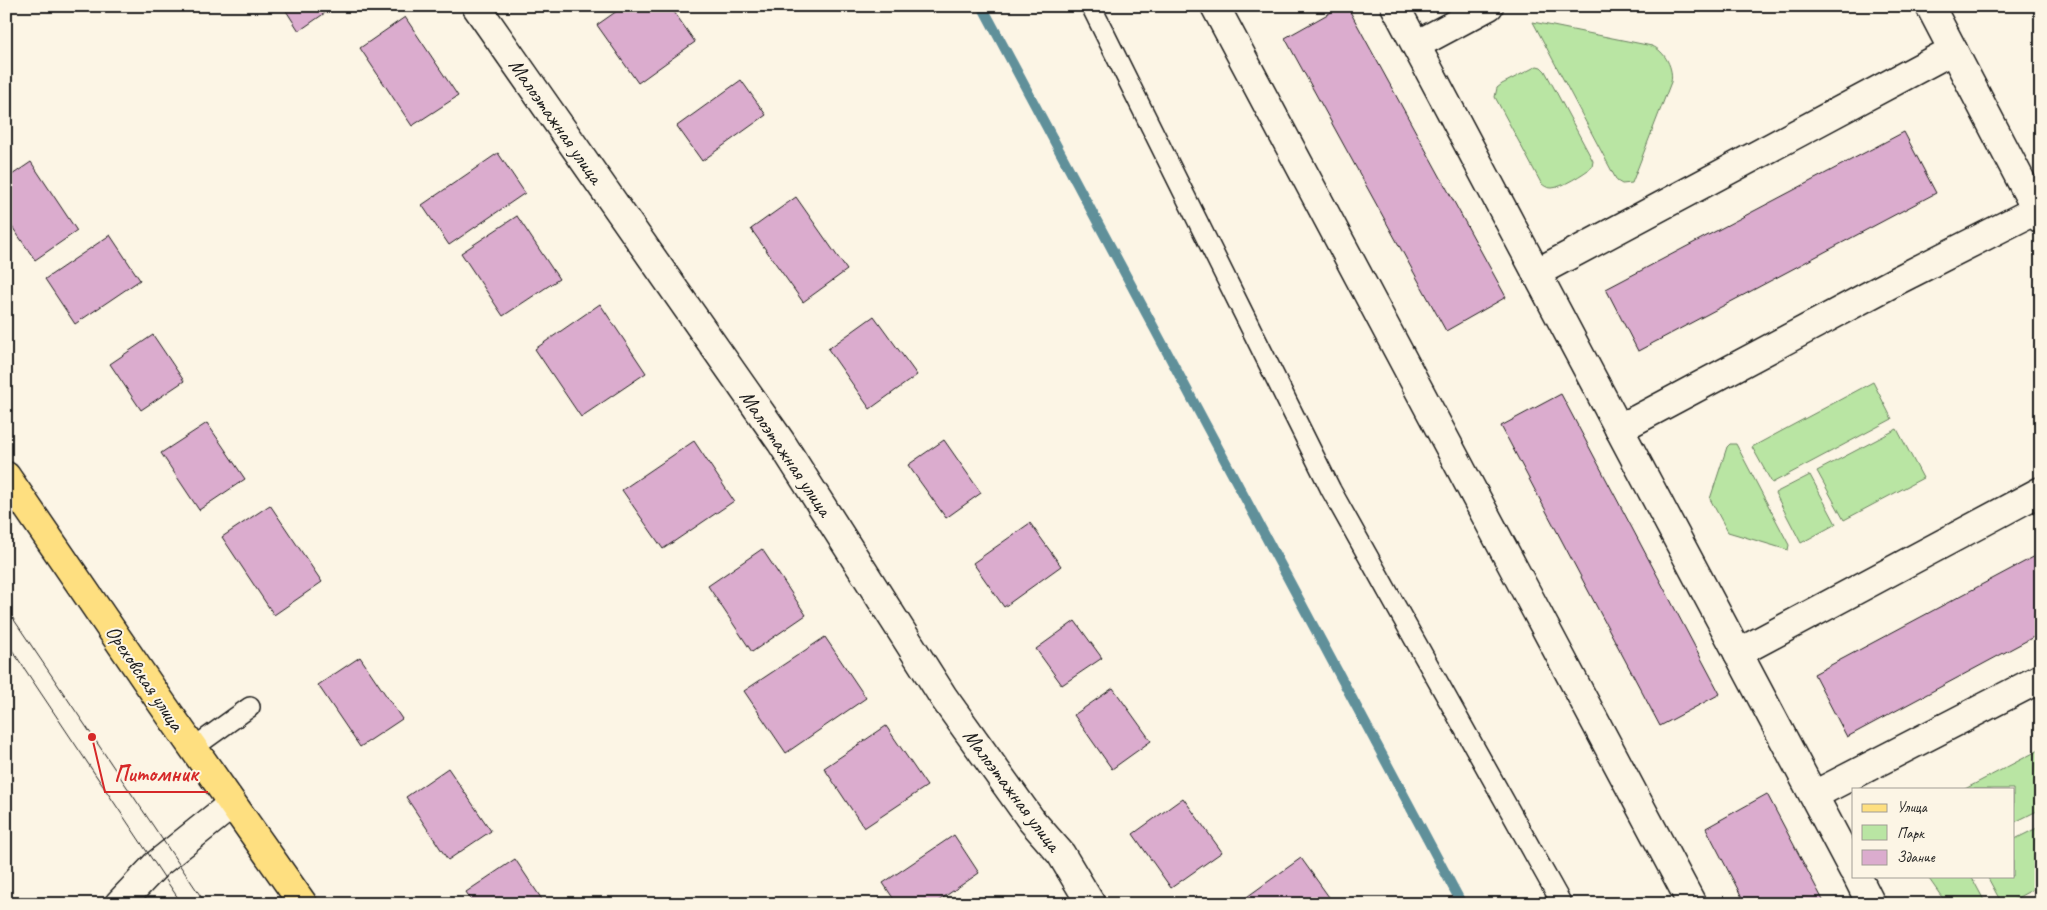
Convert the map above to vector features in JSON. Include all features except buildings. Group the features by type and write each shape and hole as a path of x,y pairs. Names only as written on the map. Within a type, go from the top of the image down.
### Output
{"main road":[{"name":"Ореховская улица","path":"6,476 303,904"}],"street":[{"name":"Малоэтажная улица","path":"476,6 781,442 944,698 1032,821 1061,854 1092,904"},
{"path":"1215,6 1692,904"},
{"path":"1395,6 1852,868"},
{"path":"1416,45 1489,6"},
{"path":"1618,429 1890,284 2038,214 1930,6"},
{"path":"1536,273 1953,50"},
{"path":"1738,653 2041,491"},
{"path":"1814,796 2041,678"},
{"path":"119,904 156,864 232,804"},
{"path":"1857,878 1871,904"}],"lane":[{"path":"1091,6 1331,490 1562,904"},
{"path":"193,748 250,707"}],"green space":[{"path":"1533,22 1652,46 1665,56 1670,66 1671,82 1632,183 1622,184 1617,181"},
{"path":"1537,66 1545,71 1593,161 1592,167 1584,173 1567,183 1552,188 1546,187 1541,183 1495,97 1497,88 1502,84"},
{"path":"1873,382 1892,419 1772,483 1752,447"},
{"path":"1897,429 1923,478 1844,520 1817,471"},
{"path":"1730,444 1736,444 1789,545 1788,550 1728,532 1710,499 1727,447"},
{"path":"1810,475 1836,524 1801,543 1775,493"},
{"path":"2041,749 2041,809 2014,822 2014,788 1967,788"},
{"path":"2041,826 2041,885 2006,904 2002,904 1988,878 2014,878 2014,840"},
{"path":"1928,878 1972,878 1986,904 1950,904 1941,896"}],"waterway":[{"path":"982,6 1462,904"}],"tram line":[{"path":"6,608 206,904"},
{"path":"6,641 182,904"}],"place":[{"name":"Питомник","path":"92,737"}]}
